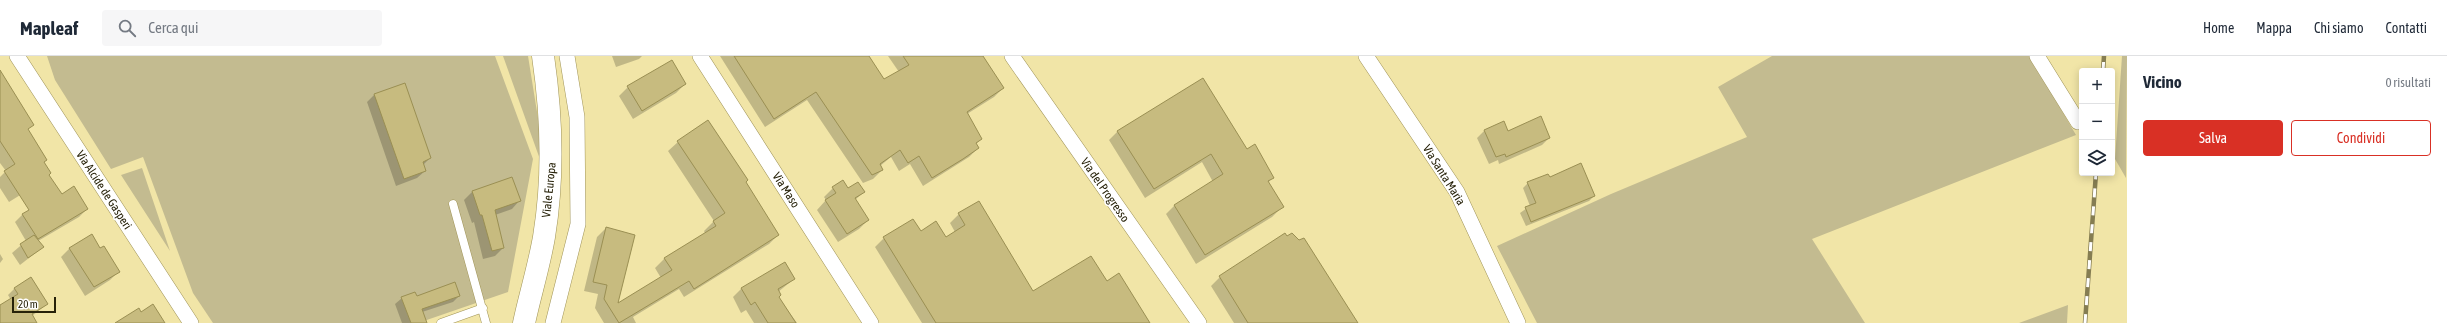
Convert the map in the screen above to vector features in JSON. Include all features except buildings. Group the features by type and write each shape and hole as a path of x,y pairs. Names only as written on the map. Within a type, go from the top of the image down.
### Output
{"main road":[{"name":"Viale Europa","path":"529,318 544,237 552,155 550,109 543,56"}],"street":[{"name":"Via Alcide de Gasperi","path":"18,56 191,323"},
{"path":"553,323 578,224 577,117 567,56"},
{"name":"Via Maso","path":"700,56 871,323"},
{"name":"Via del Progresso","path":"1012,56 1198,323"},
{"name":"Via Santa Maria","path":"1366,56 1457,192 1518,323"},
{"path":"2037,56 2078,122"}],"lane":[{"path":"453,204 484,308 486,323"},
{"path":"441,323 484,308"}],"shaded area":[{"path":"47,56 495,56 533,159 508,292 418,323 213,323 193,293 143,157 111,169 55,80"},
{"path":"503,56 528,56 542,143 542,165"},
{"path":"1772,56 2030,56 2076,135 1812,239 1865,323 1537,323 1497,246 1611,194 1747,137 1718,87"},
{"path":"2122,56 2127,56 2126,178 2115,159"},
{"path":"142,168 170,251 121,175"},
{"path":"2068,305 2067,323 2019,323"}],"railway":[{"path":"2103,68 2104,56"},
{"path":"2085,323 2096,176"}]}
